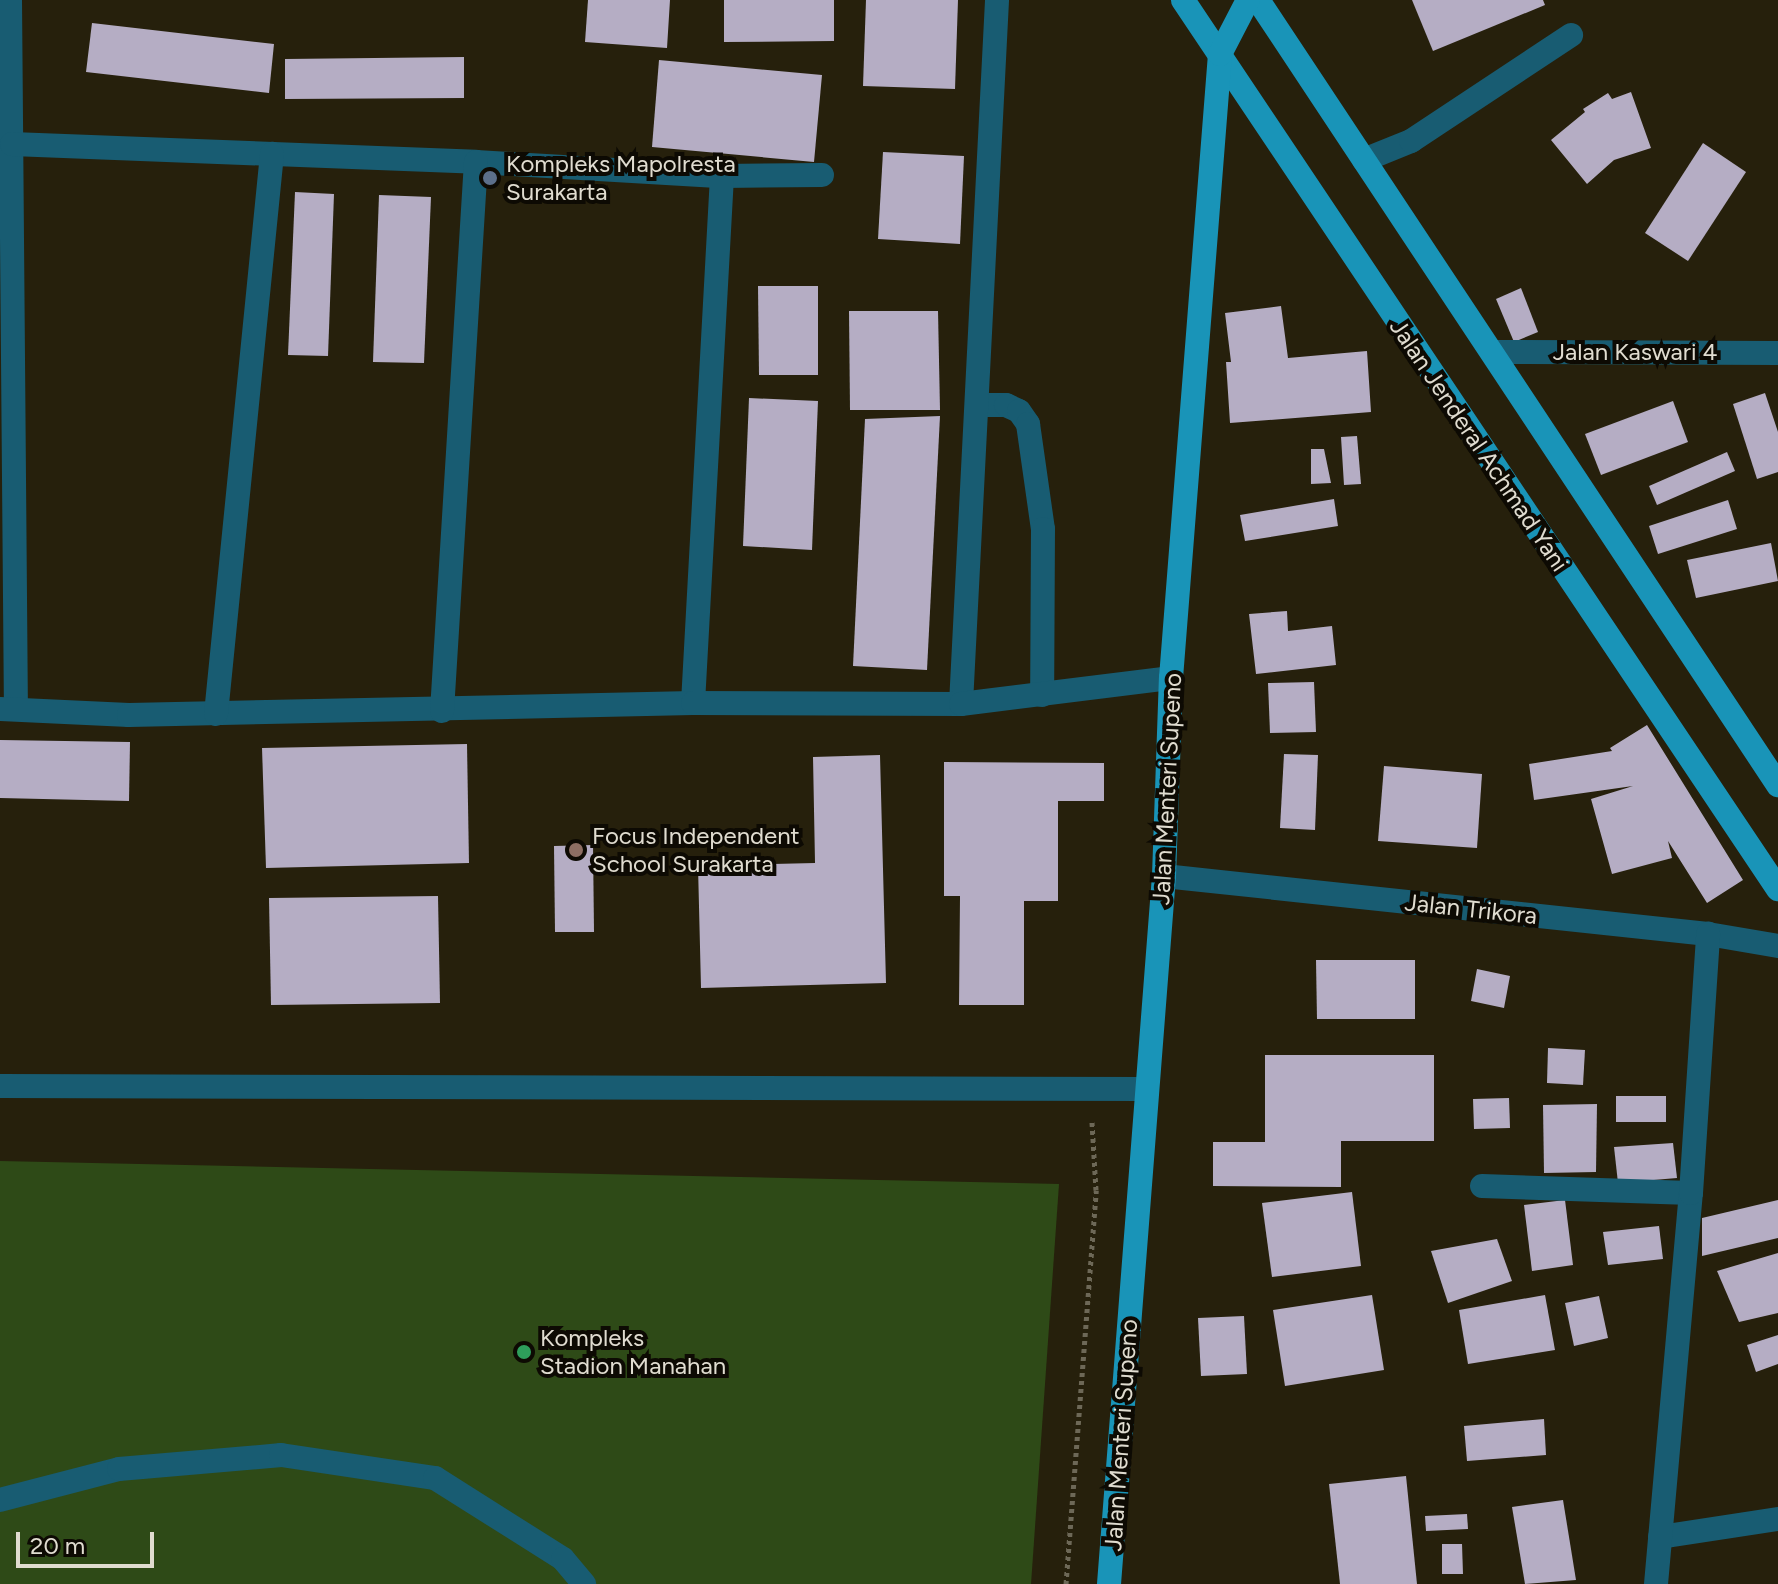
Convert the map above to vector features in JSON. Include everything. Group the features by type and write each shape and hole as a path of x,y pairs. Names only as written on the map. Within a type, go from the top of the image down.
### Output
{"main road":[{"name":"Jalan Jenderal Achmad Yani","path":"1183,0 1424,365 1778,889"},
{"name":"Jalan Menteri Supeno","path":"1109,1584 1164,876 1171,678 1220,54 1248,0"},
{"path":"1258,0 1778,785"}],"street":[{"path":"10,0 12,144 8,709 129,715 442,711 693,703 961,704 1171,678"},
{"path":"961,704 979,405 997,0"},
{"path":"1364,160 1411,141 1571,35"},
{"path":"12,144 476,162 722,176 822,175"},
{"path":"216,714 272,154"},
{"path":"442,711 476,162"},
{"path":"693,703 722,176"},
{"name":"Jalan Kaswari 4","path":"1492,352 1778,353"},
{"path":"979,405 1006,405 1019,411 1028,424 1043,529 1042,695"},
{"name":"Jalan Trikora","path":"1164,876 1708,934 1778,946"},
{"path":"1656,1584 1691,1193 1708,934"},
{"path":"0,1086 1147,1089"},
{"path":"1482,1186 1691,1193"},
{"path":"0,1500 119,1469 281,1455 435,1478 563,1559 584,1584"},
{"path":"1660,1537 1778,1519"}],"path":[{"path":"1066,1584 1096,1190 1090,1090"}],"green space":[{"name":"Kompleks Stadion Manahan","path":"0,1161 1059,1184 1031,1584 0,1584"}],"building":[{"path":"588,0 670,0 667,48 585,42"},
{"path":"724,0 834,0 834,41 724,42"},
{"path":"866,0 958,0 955,89 863,86"},
{"path":"1412,0 1543,0 1545,5 1433,51"},
{"path":"92,23 274,44 269,93 86,72"},
{"path":"464,57 464,98 285,99 285,59"},
{"path":"659,60 822,75 814,162 652,147"},
{"path":"1631,92 1651,148 1614,160 1587,184 1551,140 1585,112 1583,109 1608,93 1612,99"},
{"path":"1703,143 1746,172 1688,261 1645,233"},
{"path":"883,152 964,156 960,244 878,239"},
{"path":"295,192 334,194 328,356 288,355"},
{"path":"379,195 431,197 424,363 373,362"},
{"path":"758,286 818,286 818,375 759,375"},
{"path":"1521,288 1538,332 1514,342 1496,299"},
{"path":"1281,306 1288,358 1367,351 1371,412 1230,423 1226,362 1231,362 1225,313"},
{"path":"849,311 938,311 940,410 850,410"},
{"path":"1765,393 1778,432 1778,472 1757,479 1733,404"},
{"path":"749,398 818,401 812,550 743,546"},
{"path":"1673,401 1688,442 1601,475 1585,434"},
{"path":"940,416 927,670 853,666 865,419"},
{"path":"1357,436 1361,484 1344,485 1341,437"},
{"path":"1311,449 1324,449 1331,483 1311,484"},
{"path":"1727,452 1735,471 1657,505 1649,486"},
{"path":"1334,499 1338,526 1245,541 1240,515"},
{"path":"1728,500 1737,529 1658,554 1649,526"},
{"path":"1771,543 1778,581 1696,598 1687,560"},
{"path":"1287,611 1288,631 1332,626 1336,665 1256,674 1249,614"},
{"path":"1314,682 1316,732 1270,733 1268,683"},
{"path":"1647,725 1743,880 1707,903 1668,841 1672,858 1612,874 1591,799 1633,786 1534,800 1529,764 1612,751 1610,748"},
{"path":"0,740 130,742 129,801 0,798"},
{"path":"467,744 469,863 266,868 262,748"},
{"path":"1284,754 1318,755 1315,830 1280,828"},
{"path":"880,755 886,983 701,988 698,866 815,863 813,757"},
{"path":"944,762 1104,763 1104,801 1058,801 1058,901 1024,901 1024,1005 959,1005 960,896 944,896"},
{"path":"1384,766 1482,774 1477,848 1378,841"},
{"path":"593,845 594,932 555,932 554,846"},
{"path":"438,896 440,1003 271,1005 269,898"},
{"path":"1316,960 1415,960 1415,1019 1317,1019"},
{"path":"1477,969 1510,976 1504,1008 1471,1001"},
{"path":"1548,1048 1585,1050 1583,1085 1547,1083"},
{"path":"1265,1055 1434,1055 1434,1141 1341,1141 1341,1187 1213,1186 1213,1142 1265,1142"},
{"path":"1616,1096 1666,1096 1666,1122 1616,1122"},
{"path":"1509,1098 1510,1128 1474,1129 1473,1099"},
{"path":"1597,1104 1596,1172 1544,1173 1543,1105"},
{"path":"1673,1143 1677,1178 1618,1183 1614,1147"},
{"path":"1352,1192 1361,1266 1272,1277 1262,1203"},
{"path":"1565,1200 1573,1265 1532,1271 1524,1205"},
{"path":"1778,1200 1778,1238 1702,1256 1702,1218"},
{"path":"1659,1226 1663,1259 1608,1265 1603,1232"},
{"path":"1497,1239 1512,1281 1448,1303 1431,1251"},
{"path":"1778,1253 1778,1313 1739,1322 1717,1271"},
{"path":"1372,1295 1384,1370 1285,1386 1273,1310"},
{"path":"1545,1295 1555,1350 1468,1364 1459,1310"},
{"path":"1599,1296 1608,1338 1574,1346 1565,1303"},
{"path":"1244,1316 1247,1374 1201,1376 1198,1318"},
{"path":"1778,1335 1778,1364 1756,1372 1747,1345"},
{"path":"1544,1419 1546,1455 1467,1461 1464,1426"},
{"path":"1406,1476 1417,1584 1340,1584 1329,1484"},
{"path":"1563,1500 1576,1580 1525,1584 1512,1507"},
{"path":"1467,1514 1468,1529 1426,1531 1425,1516"},
{"path":"1442,1544 1462,1544 1463,1574 1442,1574"}],"place":[{"name":"Kompleks Mapolresta Surakarta","path":"490,178"},
{"name":"Focus Independent School Surakarta","path":"576,850"},
{"name":"Kompleks Stadion Manahan","path":"524,1352"}]}
